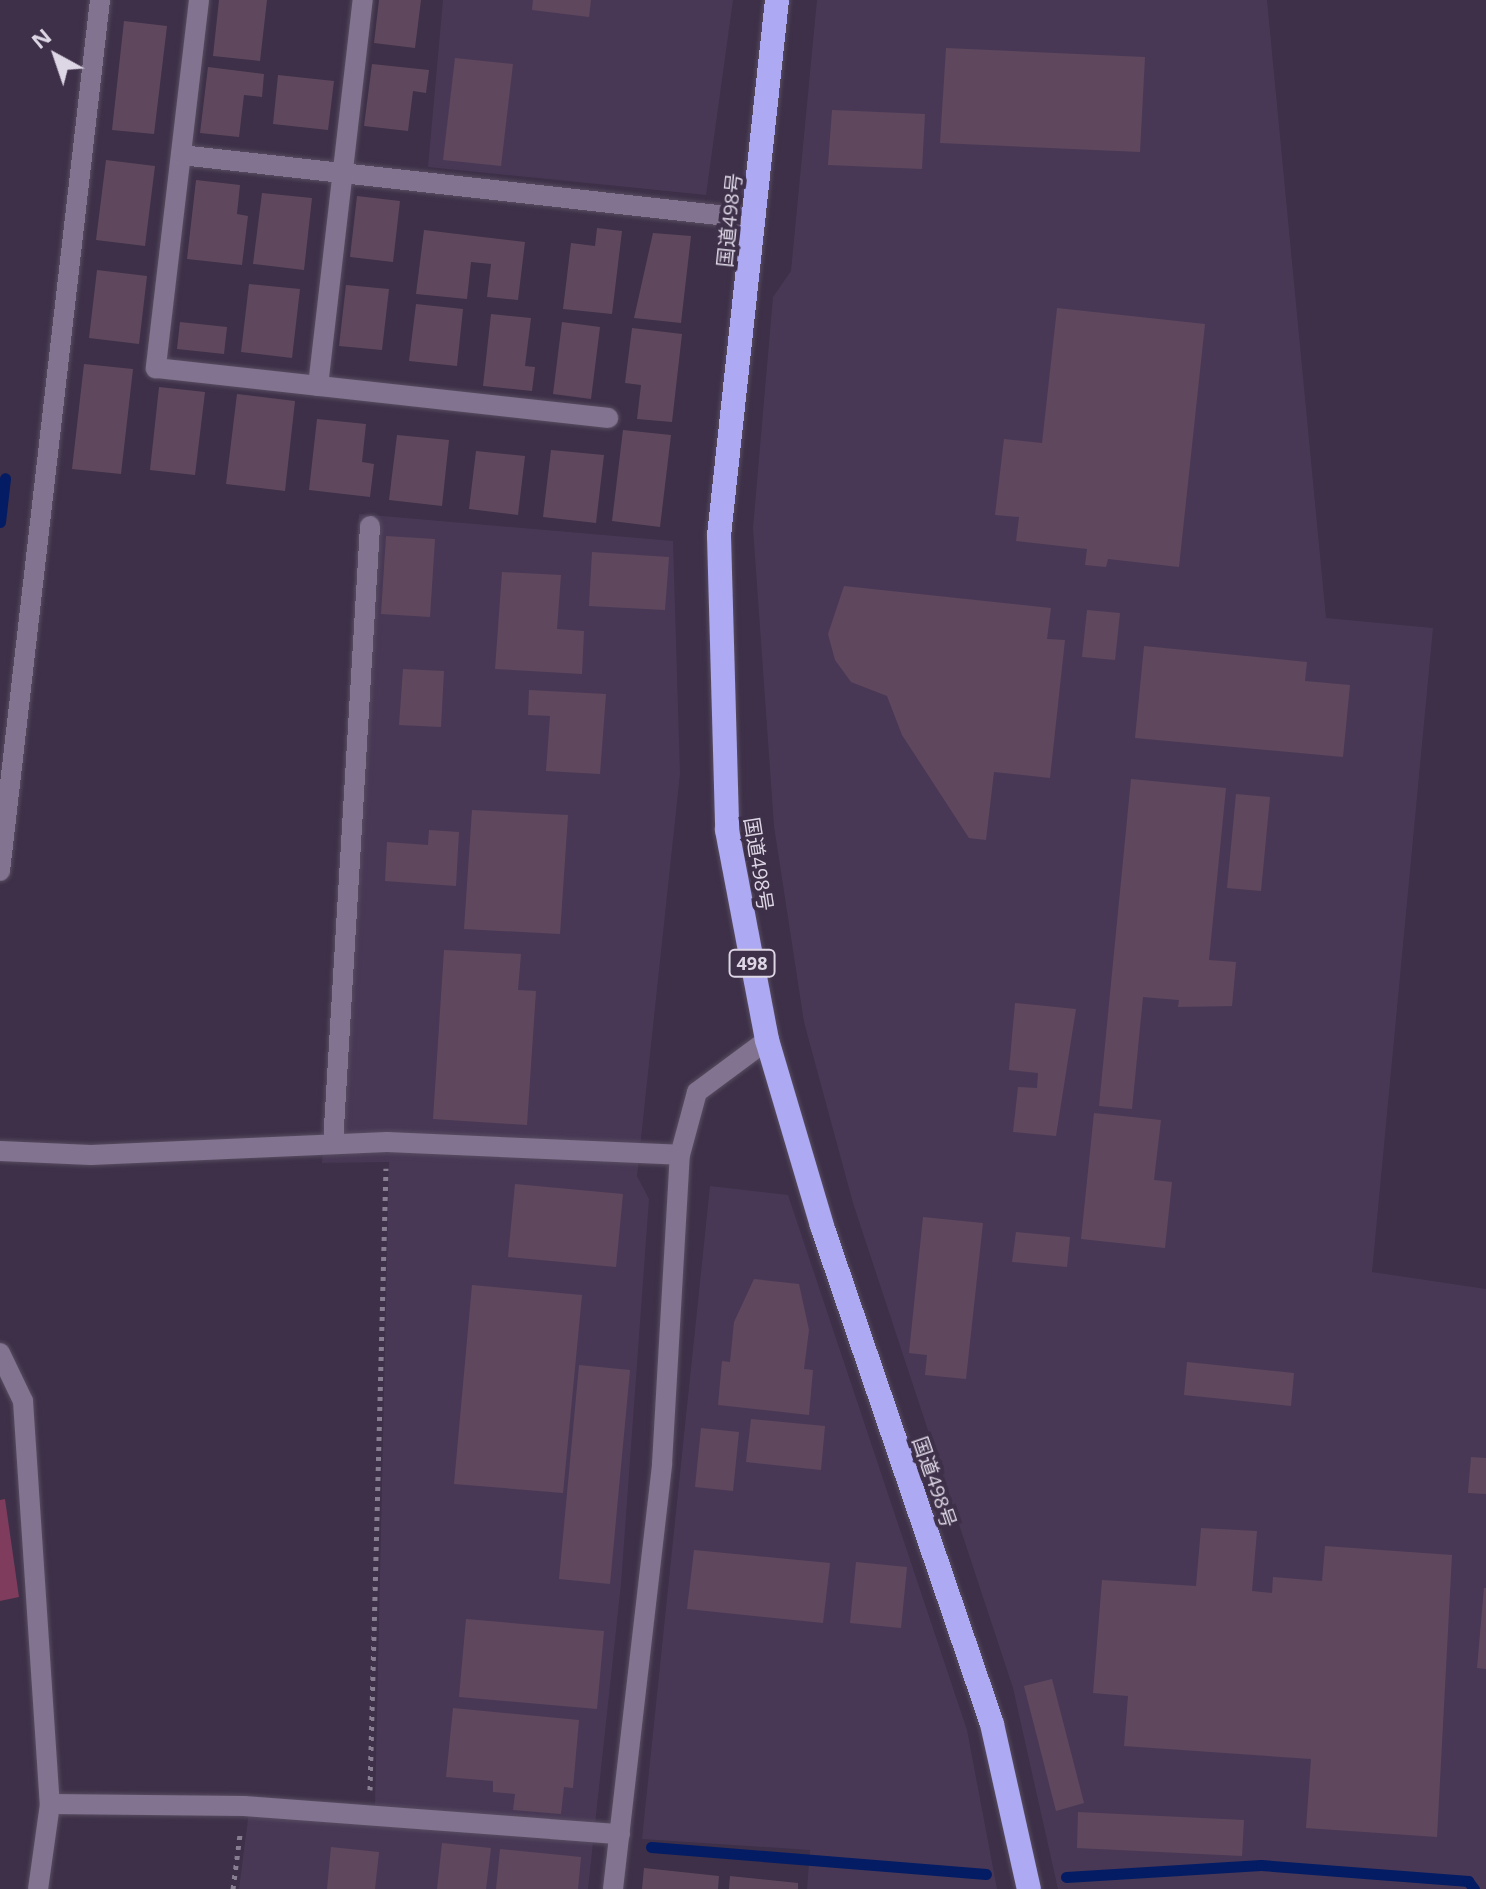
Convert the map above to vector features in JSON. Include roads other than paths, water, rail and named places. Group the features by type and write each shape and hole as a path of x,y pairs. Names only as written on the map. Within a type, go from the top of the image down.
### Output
{"highway":[{"name":"国道498号","path":"777,0 719,536 727,830 767,1040 822,1226 992,1724 1029,1889"}],"street":[{"path":"0,871 100,0"},
{"path":"199,0 156,368 608,418"},
{"path":"318,386 363,0"},
{"path":"181,155 753,219"},
{"path":"333,1144 370,526"},
{"path":"613,1889 662,1464 680,1155 697,1092 767,1040"},
{"path":"0,1151 91,1155 387,1142 680,1155"},
{"path":"0,1353 23,1401 50,1804 38,1889"},
{"path":"50,1804 244,1806 620,1834"}],"waterway":[{"path":"0,522 5,478"},
{"path":"651,1847 986,1874"},
{"path":"1066,1877 1261,1865 1468,1881 1474,1889"}]}
